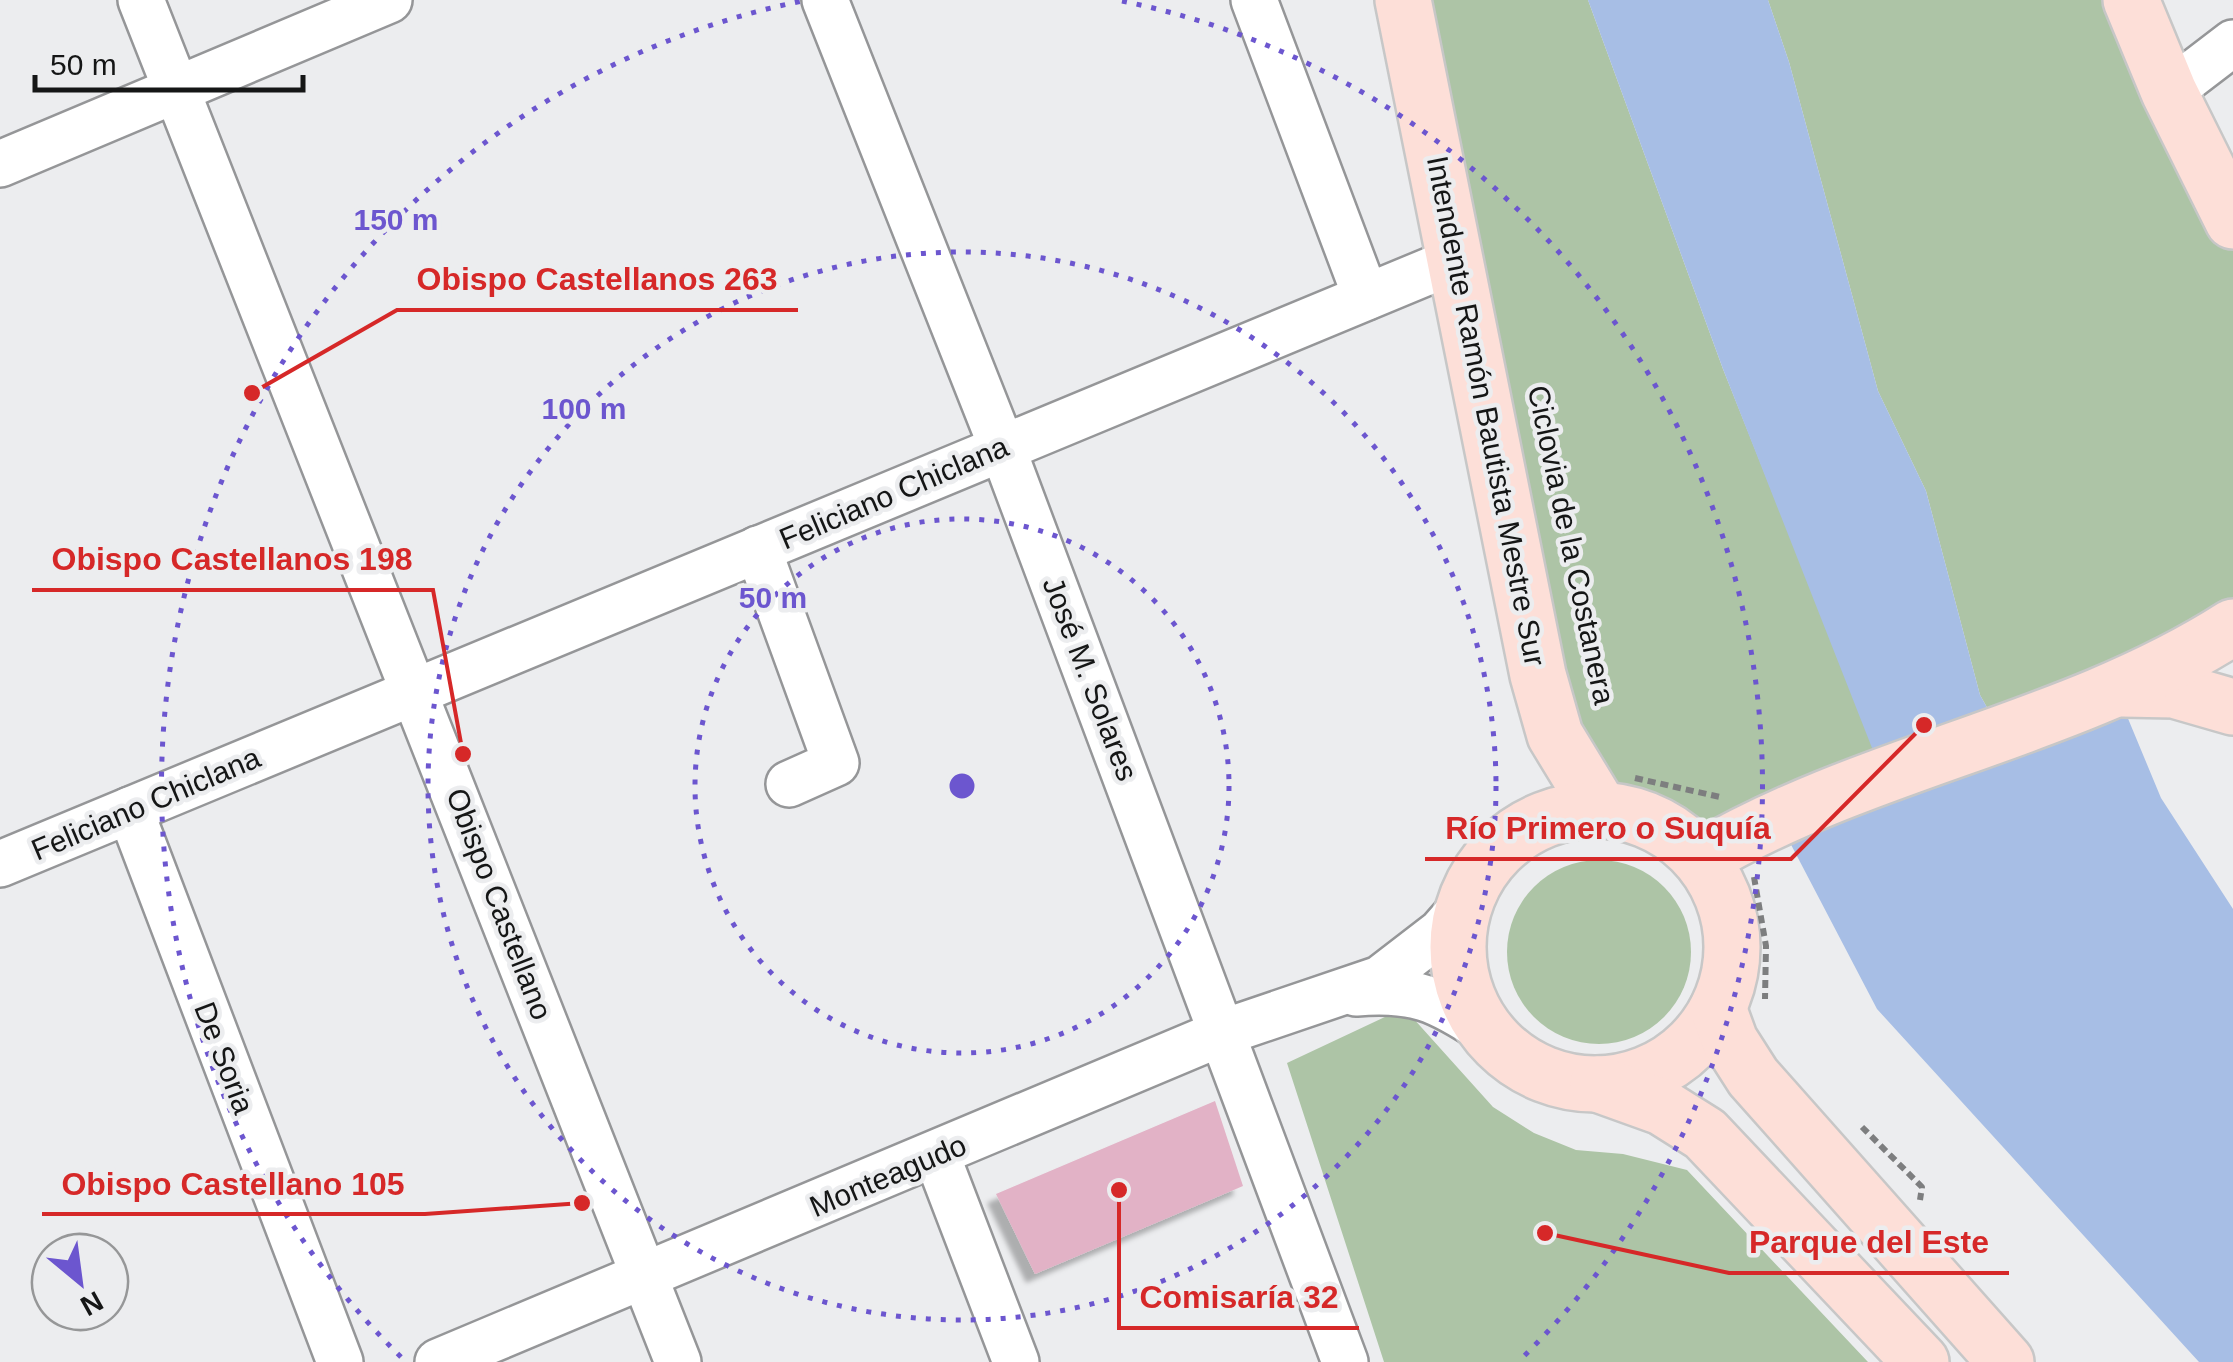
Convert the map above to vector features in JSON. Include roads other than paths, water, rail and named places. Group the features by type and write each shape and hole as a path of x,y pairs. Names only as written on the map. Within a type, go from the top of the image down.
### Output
{"main road":[{"name":"Intendente Ramón Bautista Mestre Sur","path":"1404,0 1538,674 1554,735 1610,788"},
{"path":"2130,0 2168,92 2233,221"},
{"path":"1702,858 1754,828 2122,689 2233,627"},
{"path":"2122,689 2174,690 2233,707"},
{"path":"1920,1362 1706,1134 1662,1107 1598,1084 1556,1079 1517,1060 1486,1031 1465,994 1460,966 1462,908 1482,868 1513,836 1610,788 1702,858 1715,878 1730,921 1732,966 1742,1006 1730,1040 1760,1086 2006,1362"},
{"path":"1598,1084 1635,1078 1668,1062 1742,1006"}],"street":[{"name":"Obispo Castellano","path":"141,0 678,1362"},
{"path":"0,164 389,0"},
{"name":"José M. Solares","path":"825,0 1002,447 1345,1362"},
{"path":"1254,0 1366,297"},
{"path":"2168,92 2233,42"},
{"name":"Feliciano Chiclana","path":"0,864 1456,260"},
{"path":"758,550 836,763 789,784"},
{"name":"De Soria","path":"130,810 340,1362"},
{"name":"Monteagudo","path":"438,1362 937,1156 1224,1032 1380,979 1440,932 1462,908"},
{"name":"Monteagudo","path":"1339,995 1396,990 1440,1001 1486,1031"},
{"path":"937,1156 1016,1362"}],"water":[{"path":"1588,0 1768,0 1789,62 1878,391 1926,491 1980,695 1989,711 2107,668 2161,798 2233,909 2233,1362 2199,1362 1877,1009 1765,795 1874,753 1723,369"}],"place":[{"name":"Obispo Castellanos 263","path":"252,393"},
{"name":"Río Primero o Suquía","path":"1924,725"},
{"name":"Obispo Castellanos 198","path":"463,754"},
{"name":"Comisaría 32","path":"1119,1190"},
{"name":"Obispo Castellano 105","path":"582,1203"},
{"name":"Parque del Este","path":"1545,1233"}]}
